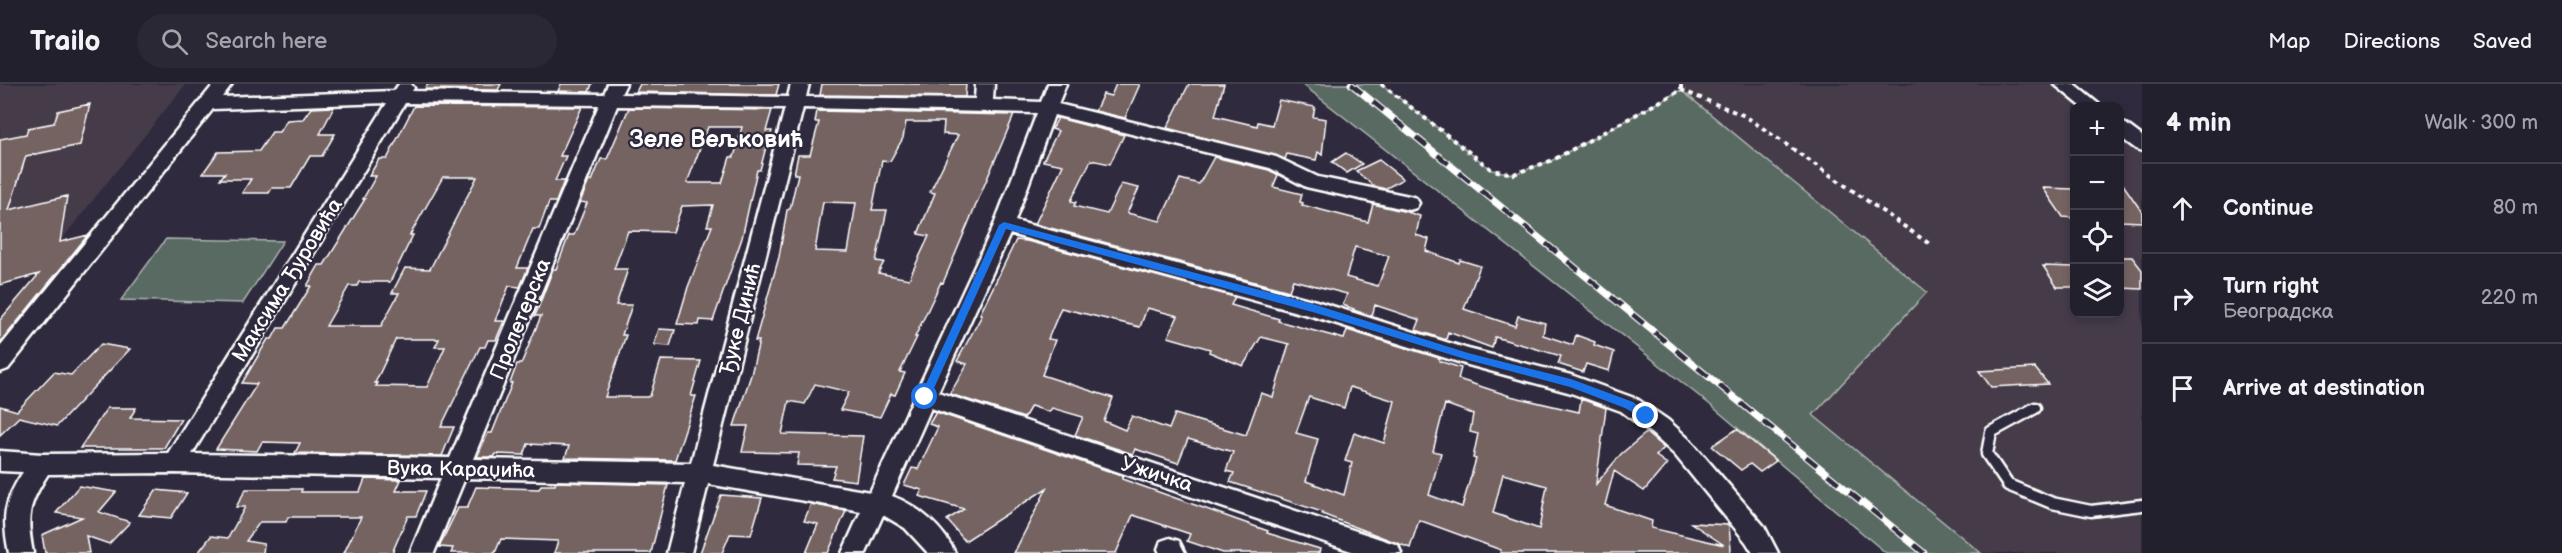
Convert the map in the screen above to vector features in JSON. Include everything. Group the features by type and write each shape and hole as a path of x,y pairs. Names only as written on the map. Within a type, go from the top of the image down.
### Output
{"street":[{"path":"0,363 223,84"},
{"path":"984,105 985,84"},
{"path":"854,553 1004,225 1057,84"},
{"path":"2063,84 2087,102"},
{"path":"209,103 403,91 614,92 798,94 1049,108 1276,163 1313,182 1409,203"},
{"name":"Максима Ђуровића","path":"174,463 403,91"},
{"name":"Пролетерска","path":"422,553 459,469 614,92"},
{"name":"Ђуке Динић","path":"679,553 798,94"},
{"path":"2124,131 2142,145"},
{"path":"1004,225 1316,309 1468,357 1571,384 1629,405 1660,426 1683,448 1755,534 1766,553"},
{"name":"Ужичка","path":"925,397 1389,553"},
{"name":"Вука Караџића","path":"0,462 701,473 878,502 907,514 943,553"},
{"path":"21,553 15,518 21,497 42,464"}],"lane":[{"path":"2035,408 1991,432 1987,454 2008,485 2052,503 2091,511 2142,505"}],"path":[{"path":"1381,84 1492,170 1514,174 1553,160 1681,90"},
{"path":"1681,84 1681,90"},
{"path":"1681,90 1745,116 1931,245"}],"shaded area":[{"path":"0,84 186,84 62,239 0,256"},
{"path":"1681,84 2063,84 2087,102 2070,102 2070,318 2124,318 2124,131 2142,145 2142,553 1981,553 1813,415 1681,90"}],"green space":[{"path":"1302,84 1381,84 1492,170 1514,174 1553,160 1681,90 1927,292 1813,415 1981,553 1886,553 1708,403"},
{"path":"166,239 283,241 243,303 121,300"}],"building":[{"path":"428,84 501,84 498,90 425,89"},
{"path":"561,84 592,84 589,92 558,91"},
{"path":"640,84 779,84 776,95 636,92"},
{"path":"822,84 966,84 965,97 820,95"},
{"path":"1116,84 1140,84 1125,118 1095,111 1103,94 1111,96"},
{"path":"1189,84 1224,84 1215,116 1257,126 1258,122 1272,125 1279,100 1315,107 1313,117 1326,119 1322,155 1318,152 1316,160 1287,154 1285,159 1167,128"},
{"path":"90,104 80,145 26,156 9,210 67,196 60,242 88,235 0,343 0,320 39,274 0,285 0,139 26,134 28,128 54,123 58,111"},
{"path":"414,106 582,107 560,156 566,156 555,181 564,181 556,202 549,202 539,229 533,229 517,268 528,268 520,287 509,286 495,321 504,321 496,340 488,340 485,347 480,347 441,427 454,427 442,456 295,453 300,443 262,442 257,451 216,449 257,384 242,383 268,339 272,339 278,328 285,328 311,286 307,286 319,265 324,265 365,199 363,199 376,176 369,176 379,159 387,159","holes":["443,177 477,177 430,269 405,268 392,293 399,293 381,326 326,326 349,286 357,286 359,282 390,282 413,235 410,235","396,339 439,339 435,347 445,347 427,387 376,386 378,383 375,383"]},
{"path":"334,107 320,134 335,134 322,156 310,156 291,188 272,188 269,193 242,193 251,179 220,179 225,173 203,173 218,152 259,151 272,132 279,132 287,120 303,119 311,108"},
{"path":"629,108 772,110 766,131 772,131 768,147 766,147 760,170 757,170 742,238 713,321 700,320 699,325 677,324 688,287 712,226 707,226 713,205 682,206 673,232 628,231 614,269 628,269 616,305 632,305 622,335 626,335 605,397 650,396 661,360 701,361 691,396 696,396 675,460 565,458 569,446 528,444 524,455 496,454 494,457 477,457 488,433 492,433 517,364 521,364 541,316 535,316 553,269 556,269 569,235 574,235 587,203 580,202 589,181 592,181 601,159 607,159","holes":["708,127 742,127 734,157 730,157 722,183 687,183"]},
{"path":"817,111 1014,115 943,283 941,282 900,372 905,373 895,395 891,394 880,417 840,410 849,392 815,384 805,404 789,401 782,434 863,436 856,481 832,478 836,466 797,465 799,453 742,452 748,426 734,426 751,375 759,341 755,341 779,257 787,210 790,209 798,174 794,174 798,155 810,155 819,122 815,122","holes":["906,122 944,122 943,134 958,135 930,192 935,193 918,234 929,236 909,279 878,273 884,262 876,261 887,210 872,210 882,160 890,161 903,138","823,202 856,203 848,252 815,251"]},
{"path":"1058,118 1124,135 1110,164 1091,160 1071,201 1076,202 1074,206 1107,214 1121,184 1139,188 1127,213 1160,221 1180,179 1199,184 1214,157 1269,170 1278,175 1273,187 1302,194 1300,202 1303,203 1302,205 1368,222 1373,204 1420,216 1416,235 1429,239 1426,251 1459,263 1460,260 1480,266 1464,309 1515,326 1518,316 1545,323 1543,335 1573,345 1576,335 1595,342 1594,345 1614,352 1609,371 1586,364 1583,372 1558,364 1561,356 1495,337 1492,348 1448,332 1446,340 1416,330 1420,320 1375,305 1372,316 1353,310 1343,305 1347,294 1293,280 1289,291 1035,224 1063,165 1043,161 1058,131 1052,129","holes":["1355,247 1389,256 1378,286 1346,277"]},
{"path":"1346,153 1362,164 1347,173 1332,162"},
{"path":"1379,160 1403,179 1385,189 1374,186 1356,171"},
{"path":"2124,186 2142,212 2142,222 2124,221"},
{"path":"2043,188 2070,189 2070,218 2063,217"},
{"path":"1016,240 1027,241 1235,297 1231,305 1279,319 1278,321 1344,339 1347,330 1439,358 1439,361 1461,368 1458,379 1510,396 1579,412 1581,399 1606,408 1596,484 1621,454 1646,433 1664,448 1656,456 1667,464 1644,491 1614,471 1605,505 1652,521 1651,528 1724,545 1691,523 1729,525 1731,550 1730,553 1500,553 1501,550 1419,520 1410,548 1322,514 1322,512 1230,482 1234,473 1226,471 1233,452 1188,439 1178,463 1135,449 1133,454 1075,435 1083,417 1052,408 1049,412 1031,406 1024,418 950,394 967,364 957,361 982,315 980,314","holes":["1061,308 1140,327 1147,308 1178,316 1168,337 1210,349 1209,352 1243,366 1261,337 1289,344 1273,397 1261,393 1246,435 1175,414 1169,429 1132,416 1125,430 1104,421 1113,398 1042,375 1055,340 1048,339","1350,387 1395,401 1384,443 1354,433 1345,461 1352,463 1344,495 1306,481 1318,439 1296,433 1309,397 1344,408","1445,404 1473,414 1470,432 1478,434 1473,458 1476,459 1462,507 1429,495 1441,453 1433,451","1503,474 1547,486 1539,529 1493,513"]},
{"path":"2124,257 2132,257 2142,270 2142,289 2124,288"},
{"path":"2043,266 2070,267 2070,287 2057,287"},
{"path":"659,329 675,330 670,346 654,345"},
{"path":"101,344 130,349 57,426 19,417 0,435 0,406 17,411 54,372 71,375"},
{"path":"2035,368 2048,384 1991,387 1979,371"},
{"path":"107,408 136,408 130,418 181,419 164,448 80,448"},
{"path":"936,412 1123,476 1122,479 1268,531 1267,533 1320,549 1319,553 1223,553 1187,541 1190,534 1133,515 1116,553 1014,553 1047,488 965,541 947,520 964,509 919,496 922,490 904,485 912,468 918,469 938,427 929,424"},
{"path":"1737,429 1776,461 1760,472 1750,464 1741,470 1712,446"},
{"path":"365,479 401,480 396,491 426,491 416,516 408,516 392,553 344,553 361,517 288,517 286,522 260,522 246,541 264,544 263,553 198,553 211,536 228,538 245,507 236,507 246,489 360,492"},
{"path":"556,482 668,485 651,553 554,553 558,541 501,539 495,553 451,553 453,548 439,547 458,508 467,508 476,487 539,489 541,485 555,485"},
{"path":"79,486 116,492 99,512 130,522 109,544 86,536 89,553 45,553 42,535 82,517 56,513"},
{"path":"156,490 187,493 171,518 139,515"},
{"path":"721,495 762,498 751,535 730,534 722,553 700,553"},
{"path":"811,504 846,511 828,553 806,553 818,524 804,521"}],"railway":[{"path":"1351,84 1924,553"}],"district":[{"name":"Зеле Вељковић","path":"716,139"}],"route":[{"path":"925,397 1004,225 1316,309 1468,357 1571,384 1629,405 1646,416"}]}
